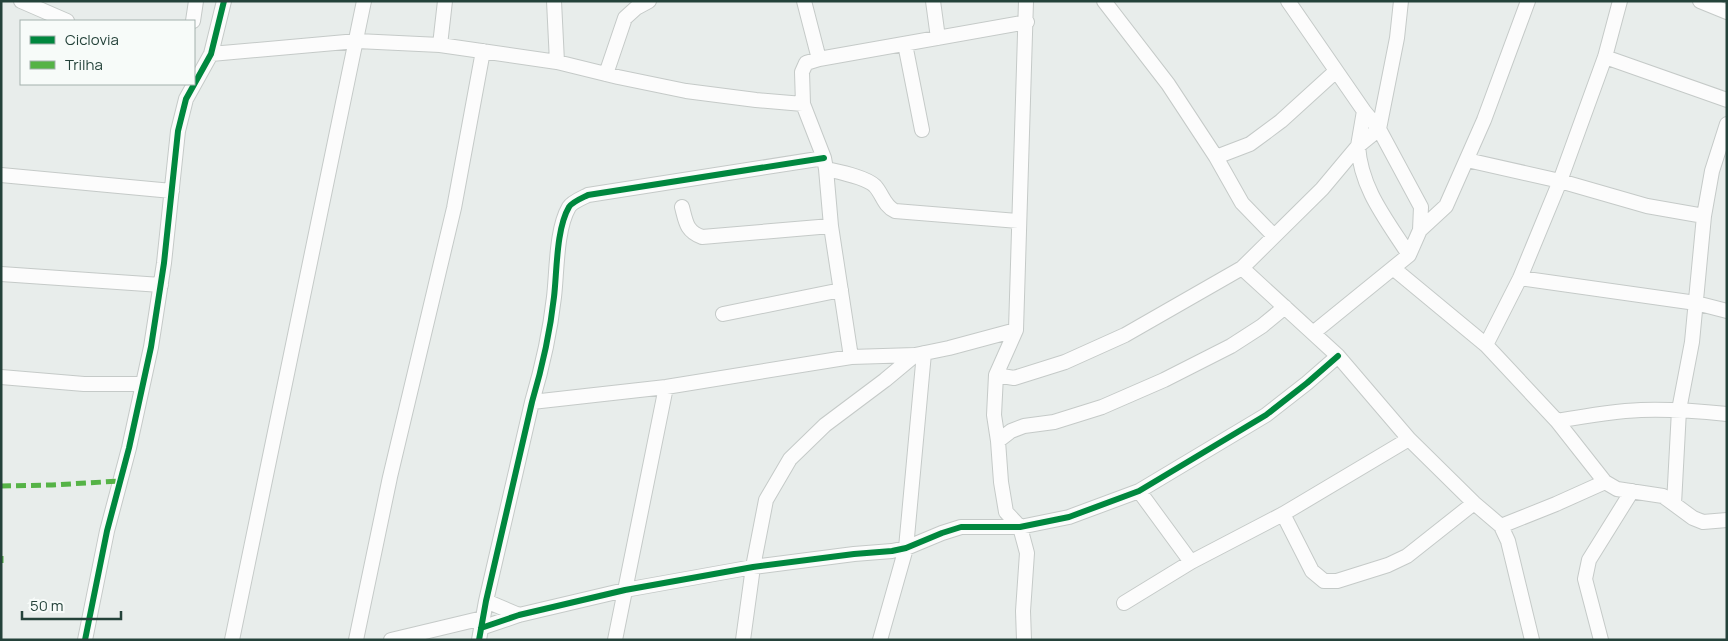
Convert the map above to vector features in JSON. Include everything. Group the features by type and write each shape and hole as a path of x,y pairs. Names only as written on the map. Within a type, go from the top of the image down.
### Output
{"street":[{"path":"21,1 65,20"},
{"path":"193,20 196,1"},
{"path":"195,82 211,54 224,1"},
{"path":"232,640 364,1"},
{"path":"440,45 445,1"},
{"path":"554,1 557,62"},
{"path":"606,74 625,18 636,8 649,1"},
{"path":"804,1 819,60"},
{"path":"933,1 938,38"},
{"path":"1024,640 1023,611 1027,553 1020,528 1006,512 1000,482 998,441 994,415 996,375 1016,330 1026,1"},
{"path":"1104,1 1168,84 1216,157 1242,203 1274,236"},
{"path":"1288,1 1378,129 1421,208 1420,230 1409,255 1313,333"},
{"path":"996,375 1014,378 1073,358 1126,335 1242,268 1322,189 1358,146 1378,129 1397,38 1401,1"},
{"path":"1420,230 1446,206 1467,160 1504,68 1528,1"},
{"path":"1486,345 1520,278 1560,181 1605,57 1620,1"},
{"path":"1700,1 1727,12"},
{"path":"851,357 831,226 825,163 803,104 803,68 806,62 1026,22"},
{"path":"211,54 357,41 440,45 557,62 686,90 756,100 803,104"},
{"path":"905,44 922,130"},
{"path":"356,640 390,477 454,208 483,51"},
{"path":"1605,57 1727,100"},
{"path":"1216,157 1250,144 1281,121 1336,71"},
{"path":"85,640 107,531 143,384 160,285 178,131 182,113 193,85"},
{"path":"1364,111 1358,146 1362,175 1376,205 1409,255"},
{"path":"1674,504 1679,410 1692,342 1704,216 1712,171 1727,124"},
{"path":"1467,160 1560,181 1647,206 1704,216"},
{"path":"481,629 548,338 559,242 564,220 570,206 588,194 825,163 874,184 889,208 894,211 1019,221"},
{"path":"1,175 172,191"},
{"path":"682,207 688,228 694,234 702,236 831,226"},
{"path":"1242,268 1338,356 1409,440 1474,503 1501,526 1508,541 1532,640"},
{"path":"1393,268 1486,345 1556,421 1605,482 1616,488 1663,496 1693,518 1703,522 1727,520"},
{"path":"1,274 160,285"},
{"path":"1520,278 1696,303 1727,311"},
{"path":"723,314 841,290"},
{"path":"998,441 1011,431 1024,426 1054,422 1102,407 1164,380 1232,346 1262,326 1285,307"},
{"path":"532,402 666,386 851,357 920,354 1016,330"},
{"path":"880,640 906,548 920,354"},
{"path":"743,640 753,567 766,500 790,459 825,425 920,354"},
{"path":"392,640 481,629 519,615 626,590 753,567 854,554 892,552 961,527 1020,528 1069,517 1139,491 1266,415 1338,356"},
{"path":"1,377 84,384 143,384"},
{"path":"614,640 626,590 640,508 666,386"},
{"path":"1556,421 1609,412 1642,410 1679,410 1727,414"},
{"path":"1124,603 1191,562 1283,514 1409,440"},
{"path":"1501,526 1605,482"},
{"path":"1139,491 1191,562"},
{"path":"1602,640 1585,579 1589,560 1632,491"},
{"path":"1283,514 1312,571 1324,580 1337,581 1388,566 1406,556 1474,503"},
{"path":"486,601 519,615"}],"marked path":[{"path":"1,486 120,481"},
{"path":"1,556 1,563"}],"cycle path":[{"path":"195,83 211,54 224,1"},
{"path":"85,640 107,531 129,448 151,347 164,263 178,131 186,99 194,85"},
{"path":"479,640 486,601 545,350 555,287 559,239 570,205 588,195 824,158"},
{"path":"481,628 519,615 625,590 753,567 892,551 906,548 961,527 1020,527 1069,517 1139,491 1266,415 1338,356"}]}
